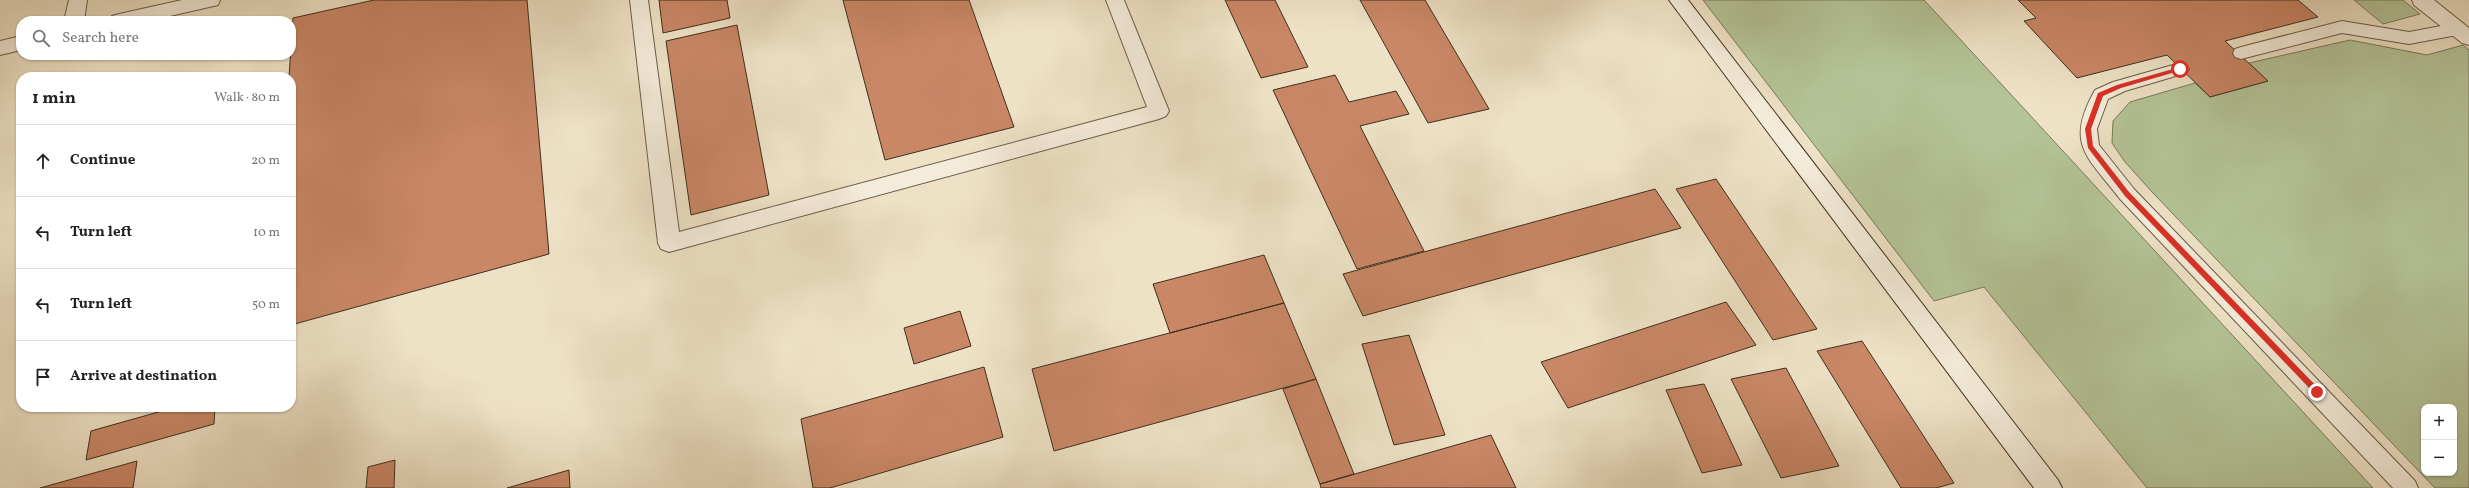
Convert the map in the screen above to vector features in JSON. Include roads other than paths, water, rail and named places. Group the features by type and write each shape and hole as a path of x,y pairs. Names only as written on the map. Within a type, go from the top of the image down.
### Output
{"street":[{"path":"75,16 78,0"},
{"path":"141,16 211,0"},
{"path":"639,0 669,243 1159,111 1115,0"},
{"path":"1678,0 2049,488"},
{"path":"2421,0 2463,34"},
{"path":"0,48 16,44"}],"lane":[{"path":"2241,53 2342,27 2409,38 2463,34"},
{"path":"2180,69 2119,86 2100,95 2088,129 2090,146 2127,194 2407,488"}]}
